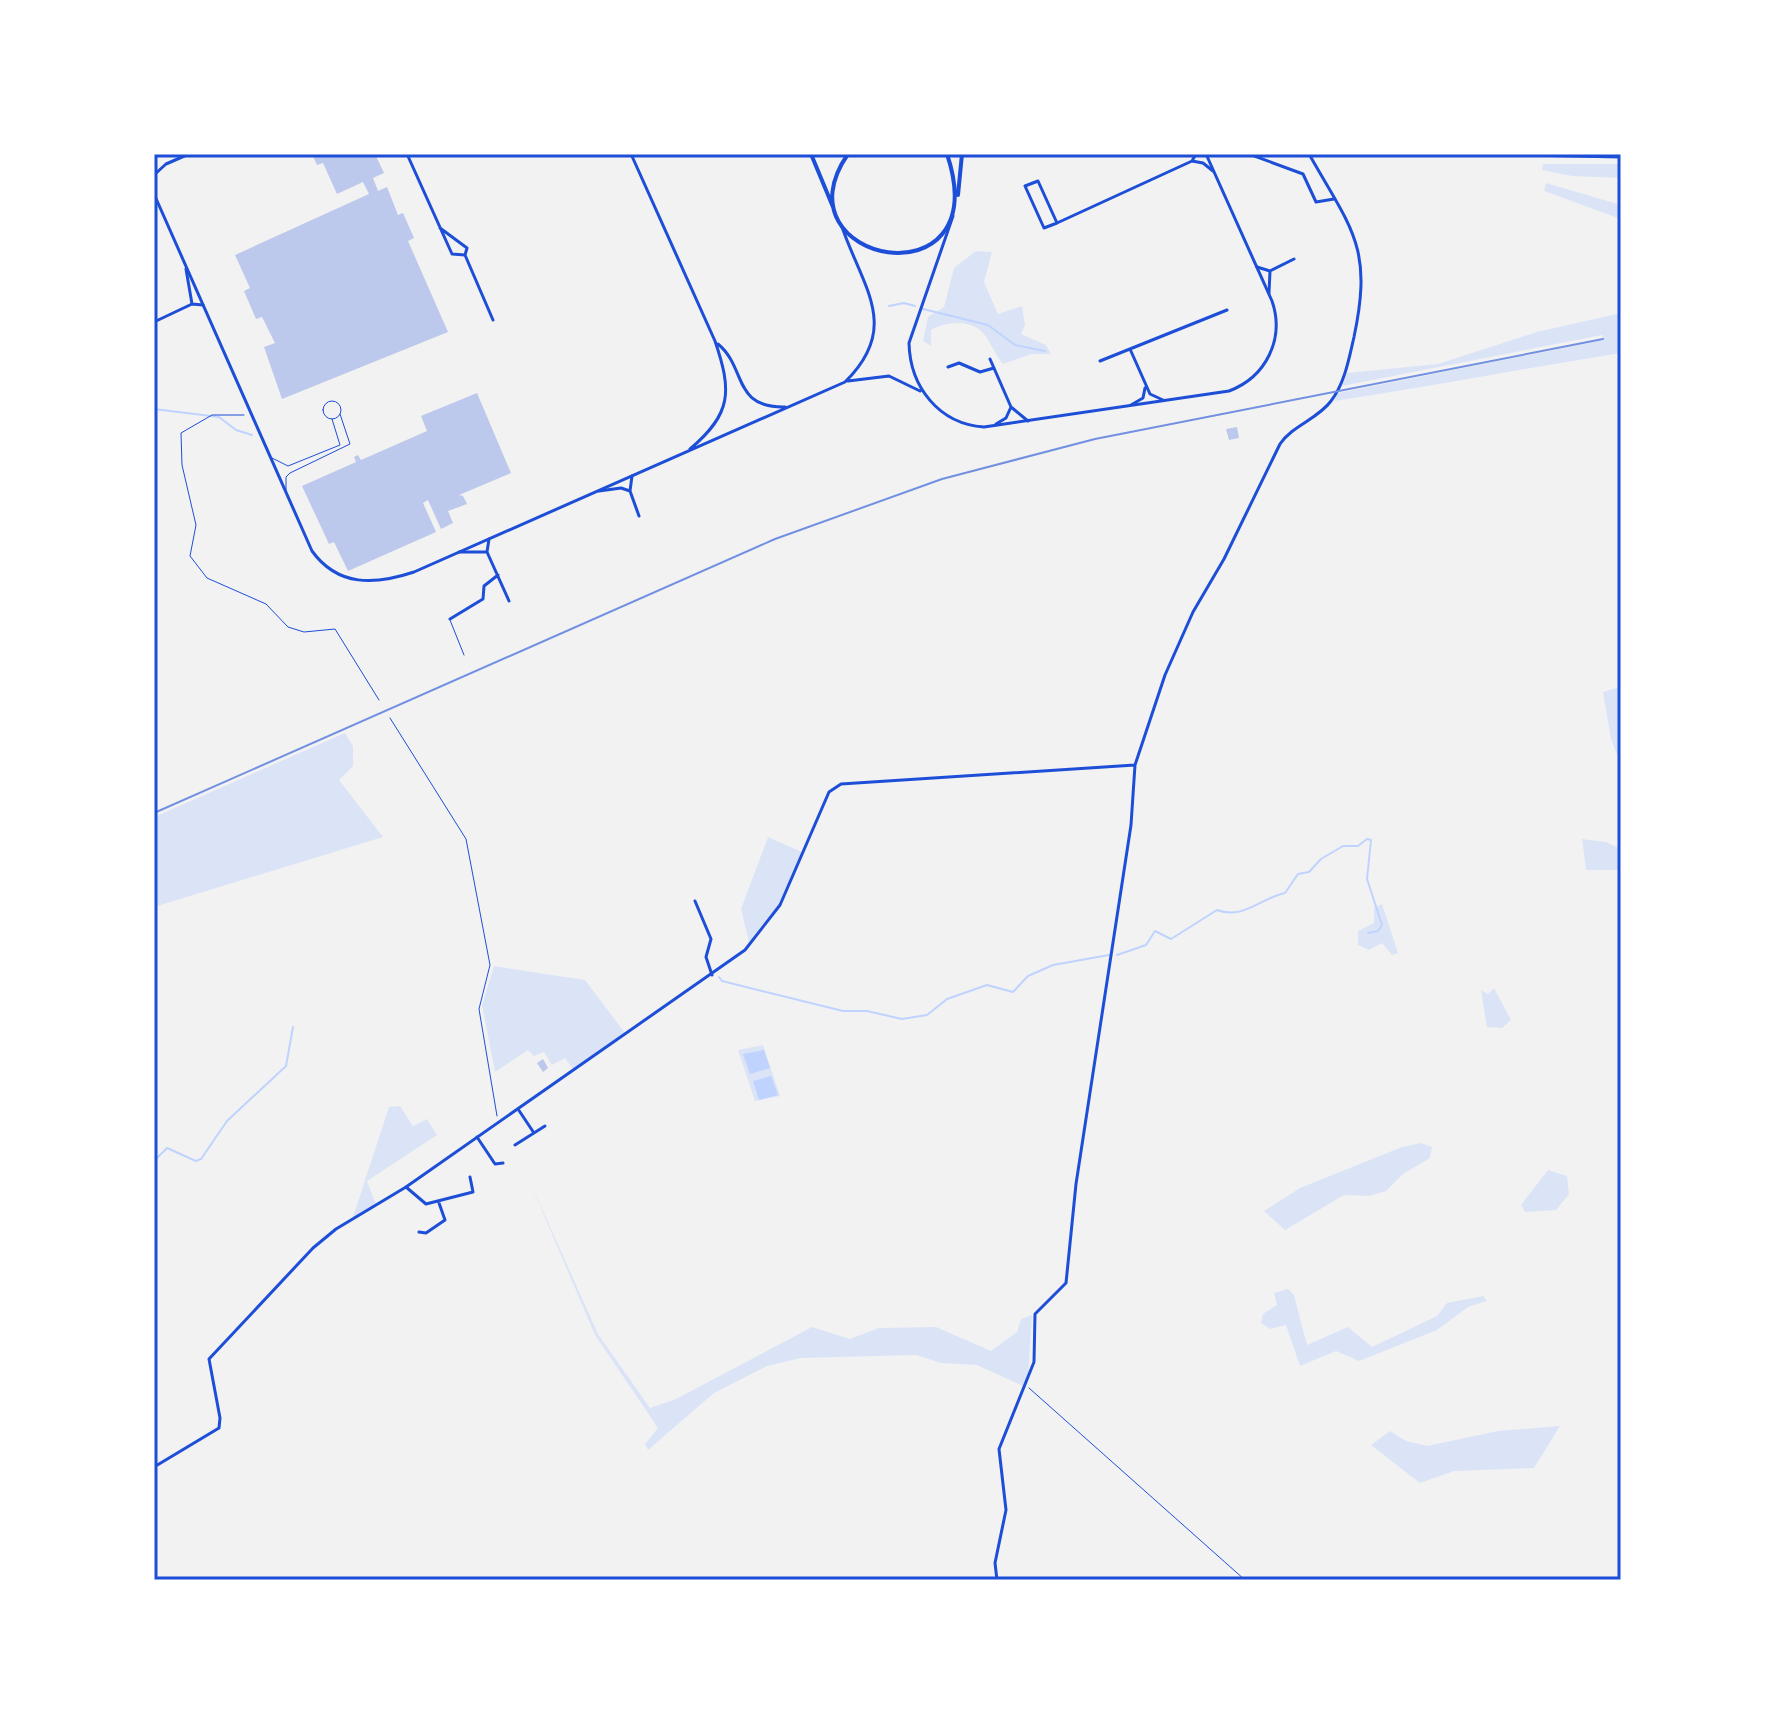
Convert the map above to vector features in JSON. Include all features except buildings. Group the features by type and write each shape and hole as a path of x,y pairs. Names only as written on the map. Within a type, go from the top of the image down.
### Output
{"highway":[{"path":"1520,154 1621,156"}],"main road":[{"path":"811,154 842,227 874,252 899,255 913,253 934,241 953,216 962,154"},
{"path":"834,209 836,177 848,154"},
{"path":"947,154 957,200"}],"street":[{"path":"154,165 166,164 189,154"},
{"path":"407,154 452,254 465,255"},
{"path":"631,154 715,341 726,374 726,403 714,427 687,452"},
{"path":"1192,161 1196,154"},
{"path":"154,194 317,558 348,579 371,582 392,579 459,552 789,406 845,382 868,376 889,376 922,392 950,418 971,426 992,426 1229,391 1259,372 1270,356 1276,334 1275,310 1206,154"},
{"path":"1249,154 1303,174 1312,198 1318,203 1334,199"},
{"path":"997,1580 995,1563 1006,1510 999,1449 1027,1386 1037,1353 1035,1314 1061,1292 1067,1279 1076,1184 1131,825 1137,779 1135,765 1187,623 1224,559 1280,444 1290,432 1331,401 1343,376 1363,281 1355,238 1309,154"},
{"path":"1057,223 1038,181 1025,186 1040,227 1057,223 1192,161 1203,163 1213,171"},
{"path":"154,175 166,164"},
{"path":"922,392 909,351 911,331 953,216"},
{"path":"842,227 874,307 876,330 871,348 845,382"},
{"path":"440,228 467,248 465,255 493,320"},
{"path":"1257,267 1270,271 1294,259"},
{"path":"184,263 192,304"},
{"path":"1269,293 1270,271"},
{"path":"154,322 192,304 203,305"},
{"path":"1100,361 1227,310"},
{"path":"715,341 727,351 742,387 752,399 764,405 789,406"},
{"path":"1130,349 1144,384 1154,397 1170,400"},
{"path":"990,359 1011,407 1028,421"},
{"path":"948,367 963,363 980,372 994,368"},
{"path":"1120,408 1143,398 1144,384"},
{"path":"992,426 1006,418 1011,407"},
{"path":"632,476 630,491 639,516"},
{"path":"599,491 621,488 630,491"},
{"path":"489,539 487,552 509,601"},
{"path":"459,552 487,552"},
{"path":"450,619 483,599 484,586 498,575"},
{"path":"154,1467 219,1428 220,1418 208,1364 224,1340 313,1248 336,1229 406,1187 745,950 780,905 829,792 841,784 1135,765"},
{"path":"695,901 711,939 706,957 712,975"},
{"path":"518,1109 534,1133"},
{"path":"515,1145 545,1126"},
{"path":"477,1137 495,1164 503,1163"},
{"path":"406,1187 426,1204 439,1203 473,1192 470,1177"},
{"path":"419,1232 426,1233 445,1220 439,1203"}],"lane":[{"path":"270,457 288,466 340,445 332,419 323,412 328,402 339,405 350,444 290,473 286,477 286,493"},
{"path":"332,419 340,414"},
{"path":"450,619 464,655"}],"path":[{"path":"252,415 212,415 181,433 180,442 196,525 190,556 207,578 266,604 288,627 304,632 335,629 379,700"},
{"path":"390,718 466,839 490,965 479,1009 491,1098 499,1122"},
{"path":"1027,1386 1245,1580"}],"shaded area":[{"path":"1543,164 1621,164 1621,178 1572,176 1542,170"},
{"path":"1546,183 1621,205 1621,219 1544,191"},
{"path":"976,251 992,252 984,282 998,314 1022,306 1025,325 1021,334 1046,345 1051,354 1032,354 1003,364 981,331 963,323 931,330 931,346 923,341 928,317 944,307 954,268"},
{"path":"1621,313 1621,353 1334,401 1338,393 1604,340 1602,335 1342,386 1347,373 1438,364 1537,332"},
{"path":"1620,687 1621,765 1611,739 1603,692"},
{"path":"345,733 353,746 353,766 339,780 383,837 154,907 154,817"},
{"path":"768,837 802,852 778,905 749,942 741,909"},
{"path":"1582,839 1606,842 1621,849 1621,870 1586,870"},
{"path":"1382,904 1398,953 1392,955 1382,943 1369,950 1358,945 1358,931 1374,923 1374,908"},
{"path":"494,966 585,980 625,1033 573,1069 565,1058 552,1065 544,1052 534,1056 528,1050 495,1072 482,1005"},
{"path":"1494,988 1511,1020 1502,1028 1487,1027 1481,990 1488,994"},
{"path":"763,1045 780,1096 755,1101 738,1050"},
{"path":"400,1106 413,1126 427,1119 437,1135 367,1181 376,1205 352,1220 389,1107"},
{"path":"1421,1143 1432,1147 1430,1158 1403,1174 1386,1191 1369,1196 1344,1195 1285,1230 1264,1211 1300,1188 1402,1147"},
{"path":"1548,1170 1567,1176 1569,1194 1556,1210 1525,1212 1521,1205"},
{"path":"529,1180 598,1334 650,1408 676,1399 812,1327 850,1339 879,1328 936,1327 991,1351 1017,1332 1021,1319 1032,1315 1028,1378 1023,1386 977,1365 941,1363 916,1355 801,1358 767,1366 714,1393 648,1450 645,1444 658,1428 595,1335"},
{"path":"1288,1289 1294,1295 1307,1345 1348,1327 1372,1347 1437,1316 1447,1303 1483,1296 1487,1301 1468,1307 1437,1330 1359,1361 1336,1351 1300,1366 1286,1325 1270,1329 1261,1323 1263,1314 1277,1305 1274,1293"},
{"path":"1560,1426 1534,1468 1454,1471 1420,1483 1371,1445 1390,1431 1406,1441 1427,1446 1498,1431"}],"water":[{"path":"764,1050 770,1068 750,1074 743,1054"},
{"path":"771,1076 778,1095 759,1100 753,1081"}],"waterway":[{"path":"889,306 904,303 915,306"},
{"path":"923,309 988,325 1015,345 1045,351"},
{"path":"154,409 219,417 236,430 252,435"},
{"path":"1117,955 1146,945 1155,931 1171,939 1217,910 1244,910 1285,893 1298,874 1309,872 1321,859 1343,846 1358,846 1367,839 1371,840 1367,879 1382,925 1378,931 1368,933"},
{"path":"719,977 722,981 843,1011 867,1011 902,1019 927,1015 947,999 987,985 1013,992 1028,976 1053,965 1109,955"},
{"path":"154,1161 167,1148 196,1161 201,1159 227,1121 286,1066 293,1027"}],"railway":[{"path":"154,813 775,539 942,479 1095,439 1603,339"}]}
